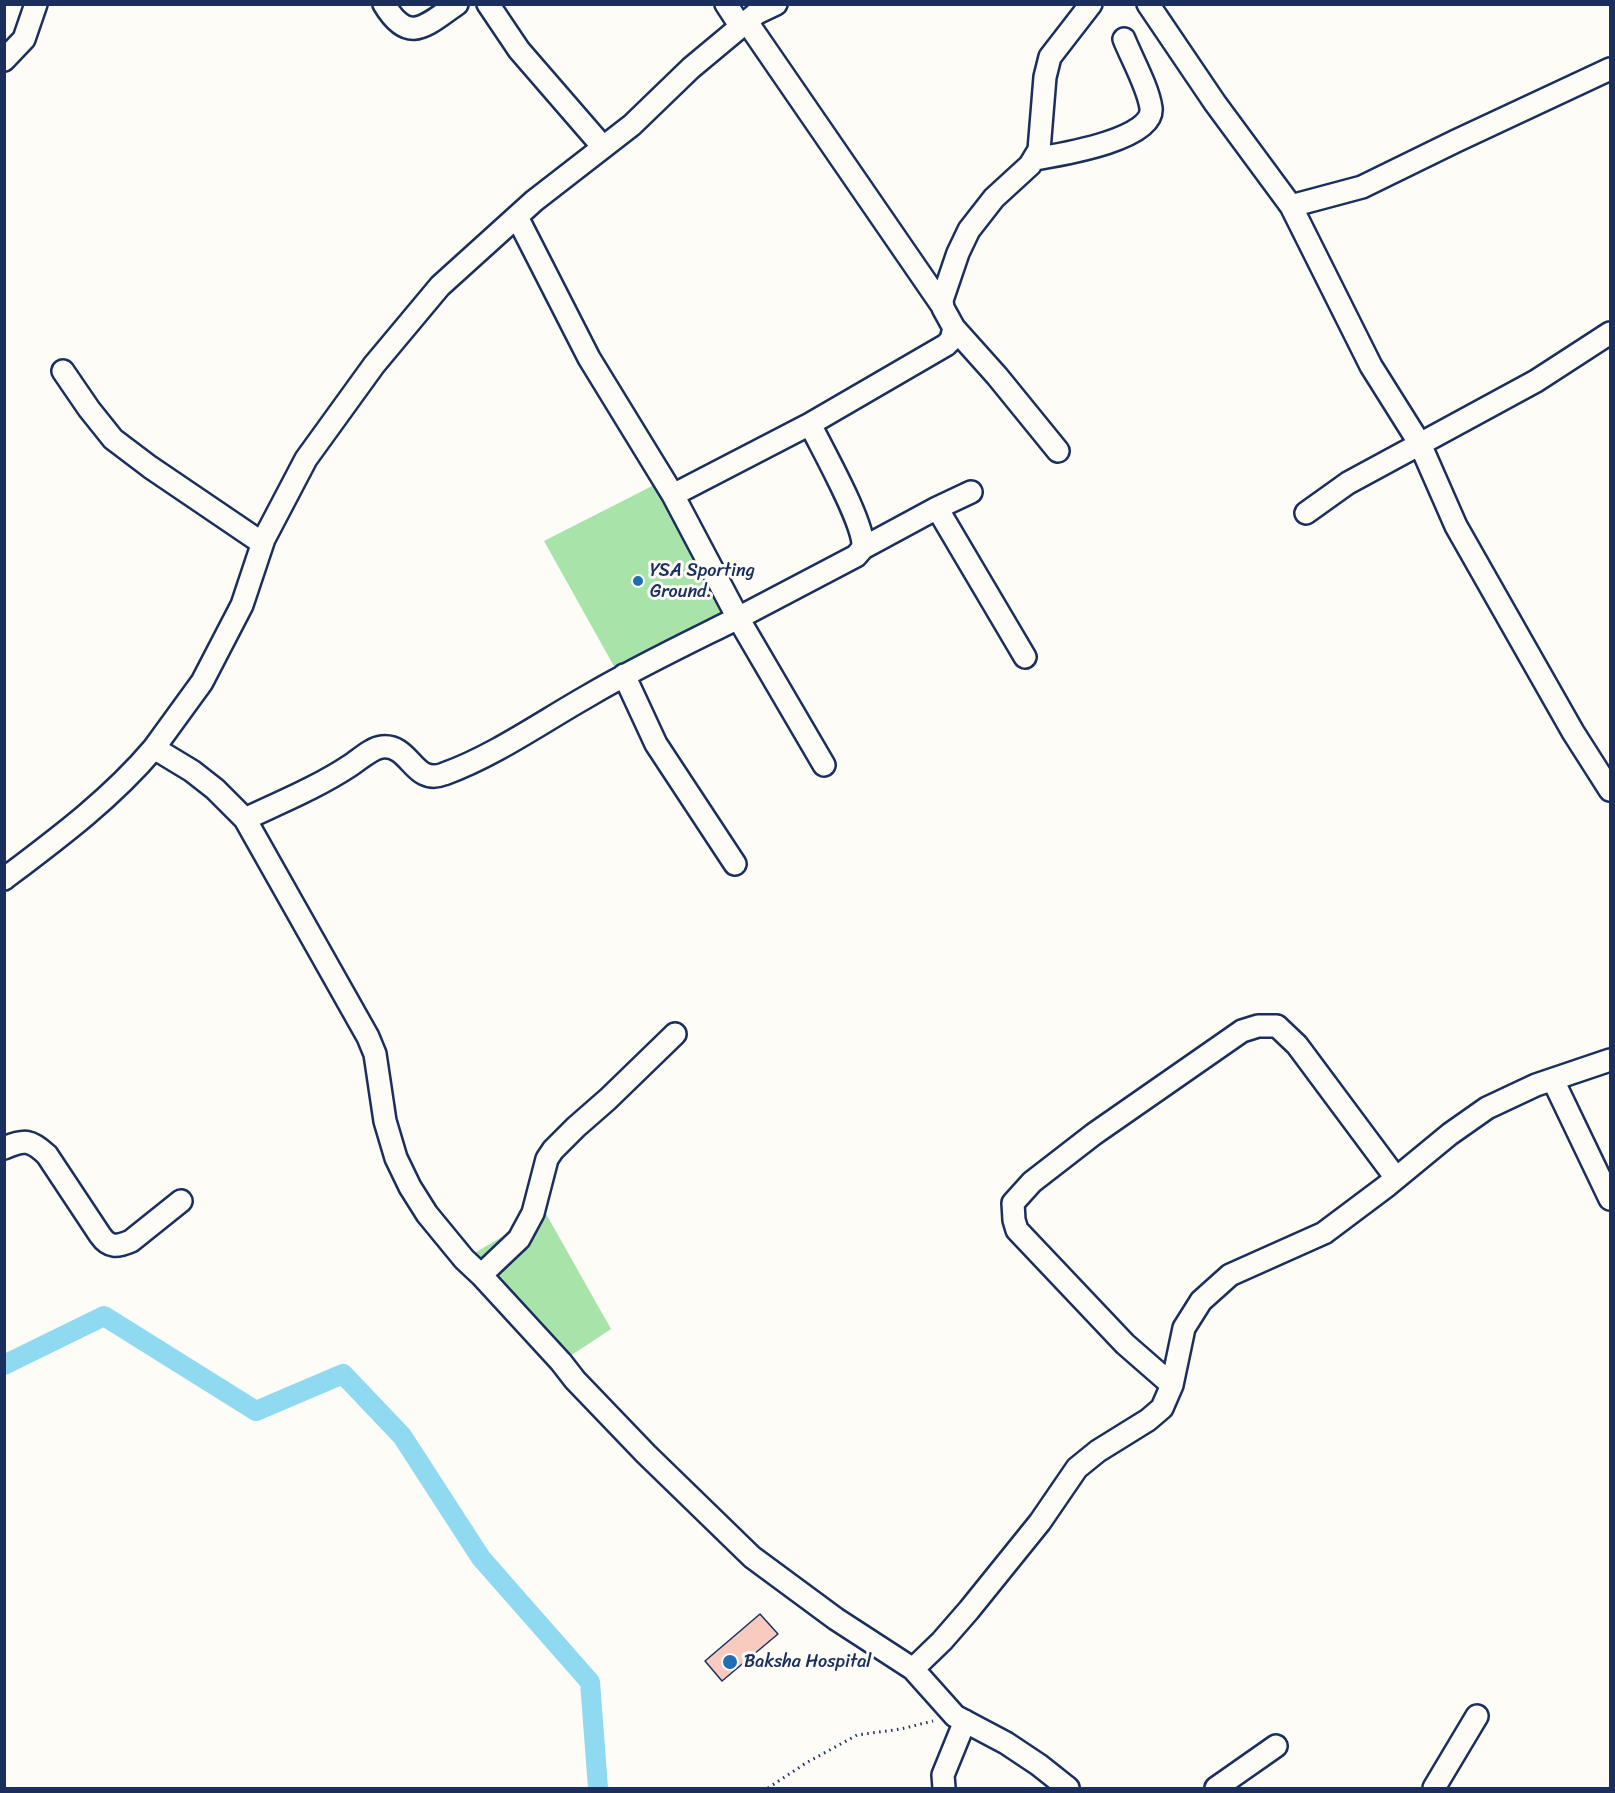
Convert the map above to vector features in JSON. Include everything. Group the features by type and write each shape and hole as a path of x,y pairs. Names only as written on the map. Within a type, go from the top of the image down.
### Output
{"street":[{"path":"4,60 24,39 36,4"},
{"path":"384,4 398,24 410,29 422,28 457,4"},
{"path":"489,4 519,50 603,147"},
{"path":"726,4 744,25 941,304 954,328 997,376 1058,451"},
{"path":"4,879 91,811 136,770 154,748 207,672 242,605 262,543 306,459 374,365 440,286 517,217 632,125 691,68 757,14 776,4"},
{"path":"941,304 958,253 969,230 994,198 1035,159 1039,150 1045,77 1050,57 1091,4"},
{"path":"1148,4 1215,103 1291,206 1412,447 1573,732 1611,790"},
{"path":"1035,159 1109,142 1130,134 1148,119 1151,110 1148,95 1124,39"},
{"path":"1291,206 1362,187 1611,69"},
{"path":"517,217 589,358 673,495 738,618 824,765"},
{"path":"673,495 810,424 946,345 951,340 954,328"},
{"path":"1306,513 1348,483 1536,381 1611,333"},
{"path":"63,371 113,439 262,543"},
{"path":"810,424 850,506 862,535 863,548"},
{"path":"245,819 335,776 378,748 393,747 423,774 432,777 442,775 477,759 624,675 738,618 855,556 863,548 971,492"},
{"path":"937,508 1025,657"},
{"path":"624,675 656,744 735,864"},
{"path":"154,748 199,777 245,819 368,1037 375,1054 386,1121 402,1172 427,1214 464,1259 482,1275 575,1380 646,1454 752,1557 836,1619 913,1669 960,1719 1006,1743 1068,1788"},
{"path":"1172,1385 1125,1344 1017,1230 1013,1203 1032,1182 1094,1134 1242,1031 1258,1026 1276,1026 1297,1045 1396,1178"},
{"path":"482,1275 519,1239 533,1213 547,1159 553,1149 576,1126 608,1100 675,1034"},
{"path":"913,1669 942,1641 976,1601 1040,1522 1077,1468 1162,1408 1172,1385 1184,1328 1201,1301 1230,1275 1324,1233 1450,1134 1487,1108 1536,1085 1611,1060"},
{"path":"1553,1080 1611,1200"},
{"path":"4,1148 24,1142 36,1145 47,1155 106,1243 111,1245 122,1245 131,1240 181,1201"},
{"path":"1434,1788 1477,1716"},
{"path":"944,1788 943,1775 960,1719"},
{"path":"1216,1788 1276,1746"}],"path":[{"path":"768,1788 806,1763 857,1735 960,1719"}],"green space":[{"name":"YSA Sporting Ground.","path":"656,484 731,622 620,677 544,541"},
{"path":"545,1212 611,1329 561,1362 464,1259"}],"building":[{"path":"760,1614 778,1634 722,1681 705,1661"}],"waterway":[{"path":"4,1365 104,1316 256,1411 343,1374 402,1436 481,1558 590,1682 598,1788"}],"place":[{"name":"YSA Sporting Ground.","path":"638,581"},
{"name":"Baksha Hospital","path":"730,1662"}]}
